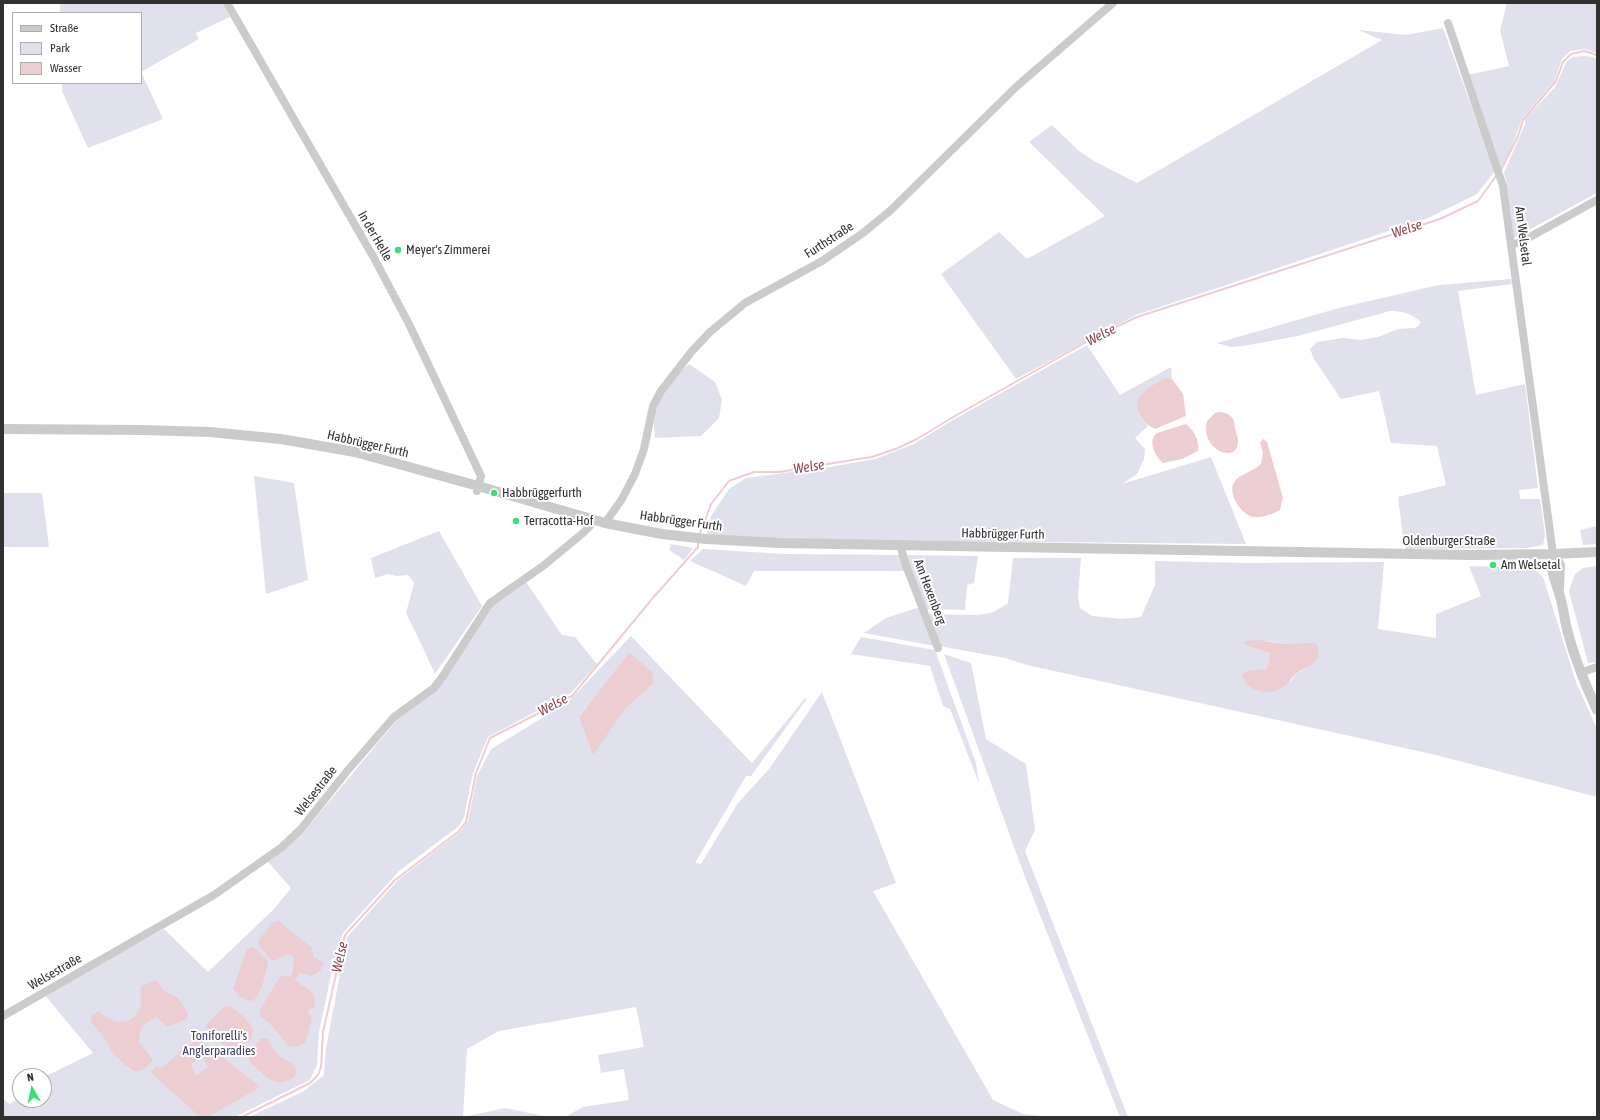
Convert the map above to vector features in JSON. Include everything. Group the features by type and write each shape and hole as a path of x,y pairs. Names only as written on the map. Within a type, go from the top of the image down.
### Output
{"street":[{"name":"In der Helle","path":"227,3 374,258 409,324 481,476 478,488"},
{"name":"Furthstraße","path":"605,523 622,498 635,474 644,449 653,406 661,391 692,351 710,332 745,303 822,261 891,210 1016,87 1113,3"},
{"name":"Am Welsetal","path":"1448,23 1500,177 1506,201 1553,554"},
{"path":"1512,244 1519,243 1597,200"},
{"name":"Habbrügger Furth","path":"3,429 210,432 281,439 355,452 605,523 691,538 742,542 1301,552"},
{"name":"Welsestraße","path":"3,1016 214,895 282,847 301,829 348,770 394,716 434,688 490,603 543,566 583,533 590,526 592,519"},
{"name":"Am Hexenberg","path":"902,545 902,552 907,568 938,648"},
{"name":"Oldenburger Straße","path":"1301,552 1553,554 1597,552"},
{"path":"1553,554 1551,562 1553,577 1559,593 1567,629 1580,673 1597,710"},
{"path":"1580,673 1597,667"}],"green space":[{"path":"60,3 223,3 230,17 196,33 199,39 142,71 142,12 60,12"},
{"path":"1507,3 1597,3 1597,53 1584,49 1570,51 1562,59 1555,80 1522,119 1510,152 1500,169 1468,75 1509,66 1500,30"},
{"path":"1443,28 1495,171 1477,194 1428,218 1136,315 1016,379 941,274 999,232 1027,259 1105,216 1029,142 1052,125 1079,151 1094,161 1137,183 1382,40 1358,30 1406,35"},
{"path":"1584,56 1597,59 1597,193 1514,238 1507,184 1504,173 1525,124 1525,119 1555,87 1567,61 1573,57"},
{"path":"142,74 163,119 88,148 62,91 62,84 142,84"},
{"path":"1511,279 1512,284 1458,291 1476,395 1525,384 1538,488 1519,490 1520,499 1540,499 1545,535 1543,545 1527,548 1406,549 1404,545 1398,497 1446,485 1437,446 1391,443 1379,391 1341,399 1314,359 1310,349 1317,342 1343,338 1361,340 1378,337 1398,329 1415,328 1421,322 1414,316 1398,311 1390,311 1298,336 1243,346 1231,347 1217,343 1339,308 1439,285"},
{"path":"1087,345 1120,395 1171,367 1172,379 1167,378 1138,412 1148,426 1135,438 1145,449 1144,459 1137,474 1122,484 1211,457 1246,544 750,539 707,534 711,516 729,489 746,478 830,467 875,459 914,444 951,421"},
{"path":"689,364 715,382 722,400 719,418 701,436 655,438 653,412 664,386"},
{"path":"254,476 294,483 308,580 266,594"},
{"path":"3,493 42,493 49,547 3,547"},
{"path":"1597,526 1597,544 1583,545 1580,530"},
{"path":"439,531 482,606 435,674 406,613 414,583 408,575 397,576 388,574 375,578 371,558"},
{"path":"671,544 693,548 684,560 669,550"},
{"path":"703,549 784,554 899,555 905,571 754,571 746,586 690,561"},
{"path":"908,555 978,556 974,583 967,585 965,610 925,609 909,567"},
{"path":"1013,558 1081,558 1078,596 1080,608 1092,616 1122,619 1141,617 1155,585 1155,561 1246,563 1384,562 1378,629 1436,638 1436,614 1481,596 1469,566 1533,568 1543,577 1576,682 1597,729 1597,797 1432,754 1027,665 1005,658 939,646 927,614 979,615 994,612 1008,603","holes":["1268,641 1286,644 1311,665 1296,674 1291,681 1249,669 1259,671 1266,669 1270,654 1245,645"]},
{"path":"1597,566 1597,662 1588,663 1569,591 1575,574 1583,568"},
{"name":"Toniforelli's Anglerparadies","path":"526,582 562,635 575,637 597,664 571,693 488,737 473,773 464,817 459,826 399,871 343,933 337,947 319,1032 317,1065 310,1080 235,1117 3,1117 3,1099 10,1104 12,1102 12,1108 52,1108 52,1073 93,1053 44,994 164,929 208,972 274,909 291,888 268,862 303,833 397,720 435,691 493,604"},
{"path":"920,607 935,646 864,633 886,618"},
{"path":"631,636 752,763 806,697 806,700 751,776 746,776 695,863 701,864 738,803 769,769 822,692 896,883 873,891 993,1100 1023,1114 1054,1117 565,1117 583,1107 629,1100 624,1069 601,1073 598,1055 644,1047 636,1007 499,1031 467,1049 463,1117 249,1117 304,1091 324,1075 326,1048 347,937 399,879 459,833 468,821 477,776 491,749 567,703","holes":["629,652 653,684 625,709 593,754 579,717"]},
{"path":"861,637 935,650 976,763 979,783 950,709 943,706 930,666 851,654"},
{"path":"944,654 971,663 986,739 1026,764 1035,830 1025,851 1128,1117 1120,1117 1025,877"},
{"path":"505,1108 549,1117 463,1117"}],"water":[{"path":"1167,378 1172,379 1183,394 1186,416 1155,429 1142,418 1137,403 1144,392"},
{"path":"1220,412 1229,415 1234,421 1238,443 1236,449 1231,452 1225,453 1219,451 1213,446 1206,431 1207,421 1215,413"},
{"path":"1186,424 1192,429 1196,436 1198,451 1182,459 1163,463 1157,457 1153,448 1152,444 1154,436 1157,433"},
{"path":"1263,439 1267,442 1283,498 1280,510 1260,517 1254,517 1249,516 1240,508 1232,491 1233,485 1237,479 1261,464 1263,453 1260,442"},
{"path":"1257,640 1286,644 1315,643 1318,649 1318,656 1314,663 1296,674 1281,688 1269,692 1259,691 1246,683 1242,674 1251,670 1266,669 1270,654 1245,645 1244,643 1247,641"},
{"path":"629,652 653,673 653,684 625,709 593,755 579,717"},
{"path":"279,921 312,948 314,958 324,962 321,970 312,976 300,973 295,980 313,993 315,1001 314,1007 309,1010 308,1013 312,1018 305,1043 297,1047 289,1046 270,1024 260,1016 260,1010 279,978 284,975 291,977 293,969 294,960 292,955 287,955 274,961 271,960 258,944 258,941 272,923"},
{"path":"252,947 268,961 261,988 253,1001 242,998 233,989 247,949"},
{"path":"157,980 164,991 178,998 188,1013 187,1019 167,1027 157,1017 143,1026 140,1032 139,1042 153,1060 146,1068 136,1072 125,1065 113,1053 103,1036 91,1022 91,1016 99,1011 104,1016 116,1021 123,1022 129,1020 138,1012 141,1004 140,991 142,986"},
{"path":"229,1006 242,1015 252,1027 252,1037 245,1044 240,1046 230,1047 225,1045 220,1042 205,1026 224,1007"},
{"path":"198,1038 260,1087 208,1117 200,1117 150,1072 157,1066 161,1068","holes":["202,1055 208,1067 196,1076 191,1065"]},
{"path":"260,1039 268,1039 277,1054 296,1068 297,1071 295,1076 283,1082 273,1081 250,1063 250,1056 254,1047"}],"waterway":[{"name":"Welse","path":"1501,170 1518,136 1523,120 1556,81 1563,62 1571,54 1584,51 1597,56"},
{"name":"Welse","path":"699,536 711,504 729,481 754,472 780,472 872,457 898,448 917,439 1099,335 1137,317 1440,219 1478,201 1497,175"},
{"name":"Welse","path":"242,1117 310,1083 318,1075 321,1067 323,1032 345,935 395,880 458,832 466,822 476,773 490,738 572,696 652,599 698,547 698,542"}],"place":[{"name":"Meyer's Zimmerei","path":"398,250"},
{"name":"Habbrüggerfurth","path":"494,493"},
{"name":"Terracotta-Hof","path":"516,521"},
{"name":"Am Welsetal","path":"1493,565"}]}
